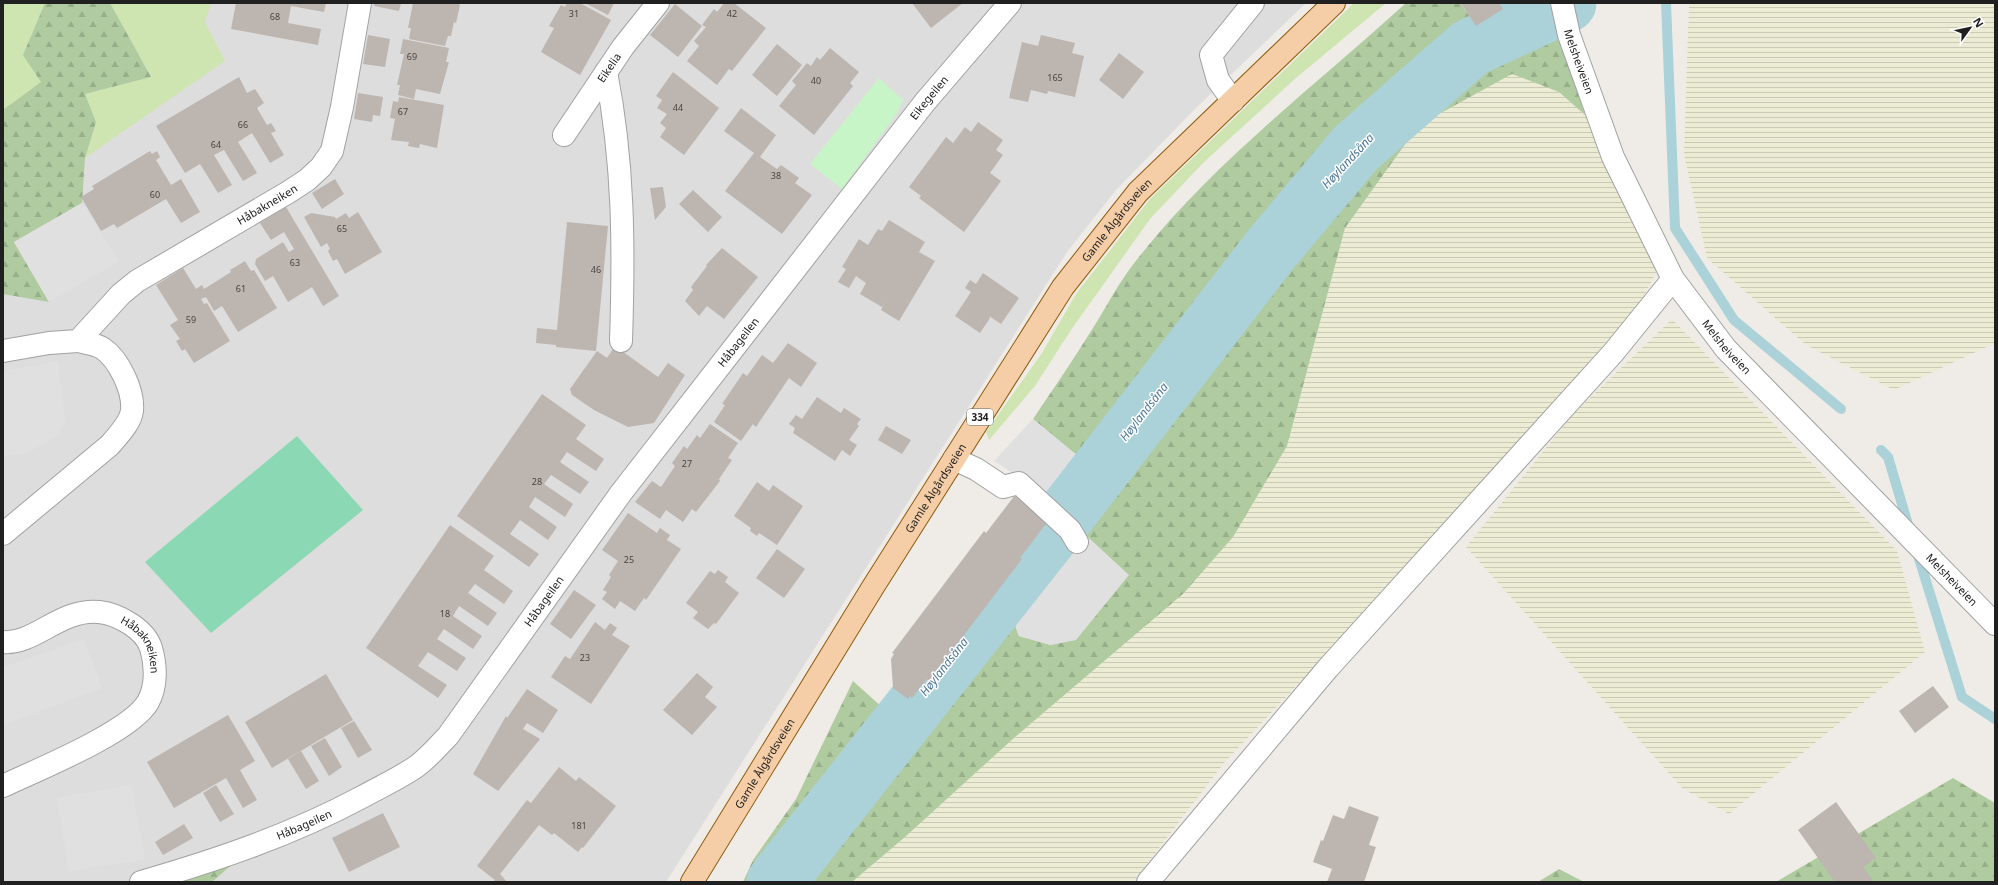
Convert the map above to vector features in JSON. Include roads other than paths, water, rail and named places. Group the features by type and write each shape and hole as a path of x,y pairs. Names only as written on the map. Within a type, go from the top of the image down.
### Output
{"main road":[{"name":"Gamle Ålgårdsveien","path":"692,882 954,459 1068,281 1138,192 1334,3"}],"street":[{"name":"Håbakneiken","path":"78,341 121,294 138,281 287,193 307,180 321,168 332,151 342,107 360,3"},
{"name":"Eikelia","path":"564,135 623,47 658,3"},
{"name":"Eikegeilen","path":"852,194 957,62 1010,3"},
{"path":"1233,101 1218,80 1211,55 1253,3"},
{"name":"Melsheiveien","path":"1564,11 1569,35 1613,157 1673,279 1726,349 1995,624"},
{"path":"606,72 614,115 621,173 624,246 621,341"},
{"name":"Håbageilen","path":"140,882 249,848 329,814 418,766 433,752 448,736 621,493 852,194"},
{"path":"1148,882 1328,668 1613,353 1673,279"},
{"path":"3,352 49,343 78,341 102,348 119,367 130,390 132,412 123,429 110,444 3,534"},
{"path":"954,459 976,469 1003,488 1019,483 1053,513 1074,536"},
{"name":"Håbakneiken","path":"3,642 22,639 78,612 99,612 119,616 137,629 151,646 155,664 154,684 148,702 137,714 122,726 99,740 3,786"}],"waterway":[{"name":"Høylandsåna","path":"776,882 1075,503 1272,248 1356,148 1470,48 1567,3"},
{"path":"1666,3 1675,228 1734,320 1841,409"},
{"path":"1881,450 1888,457 1910,531"},
{"path":"1917,552 1962,697 1995,719"}]}
